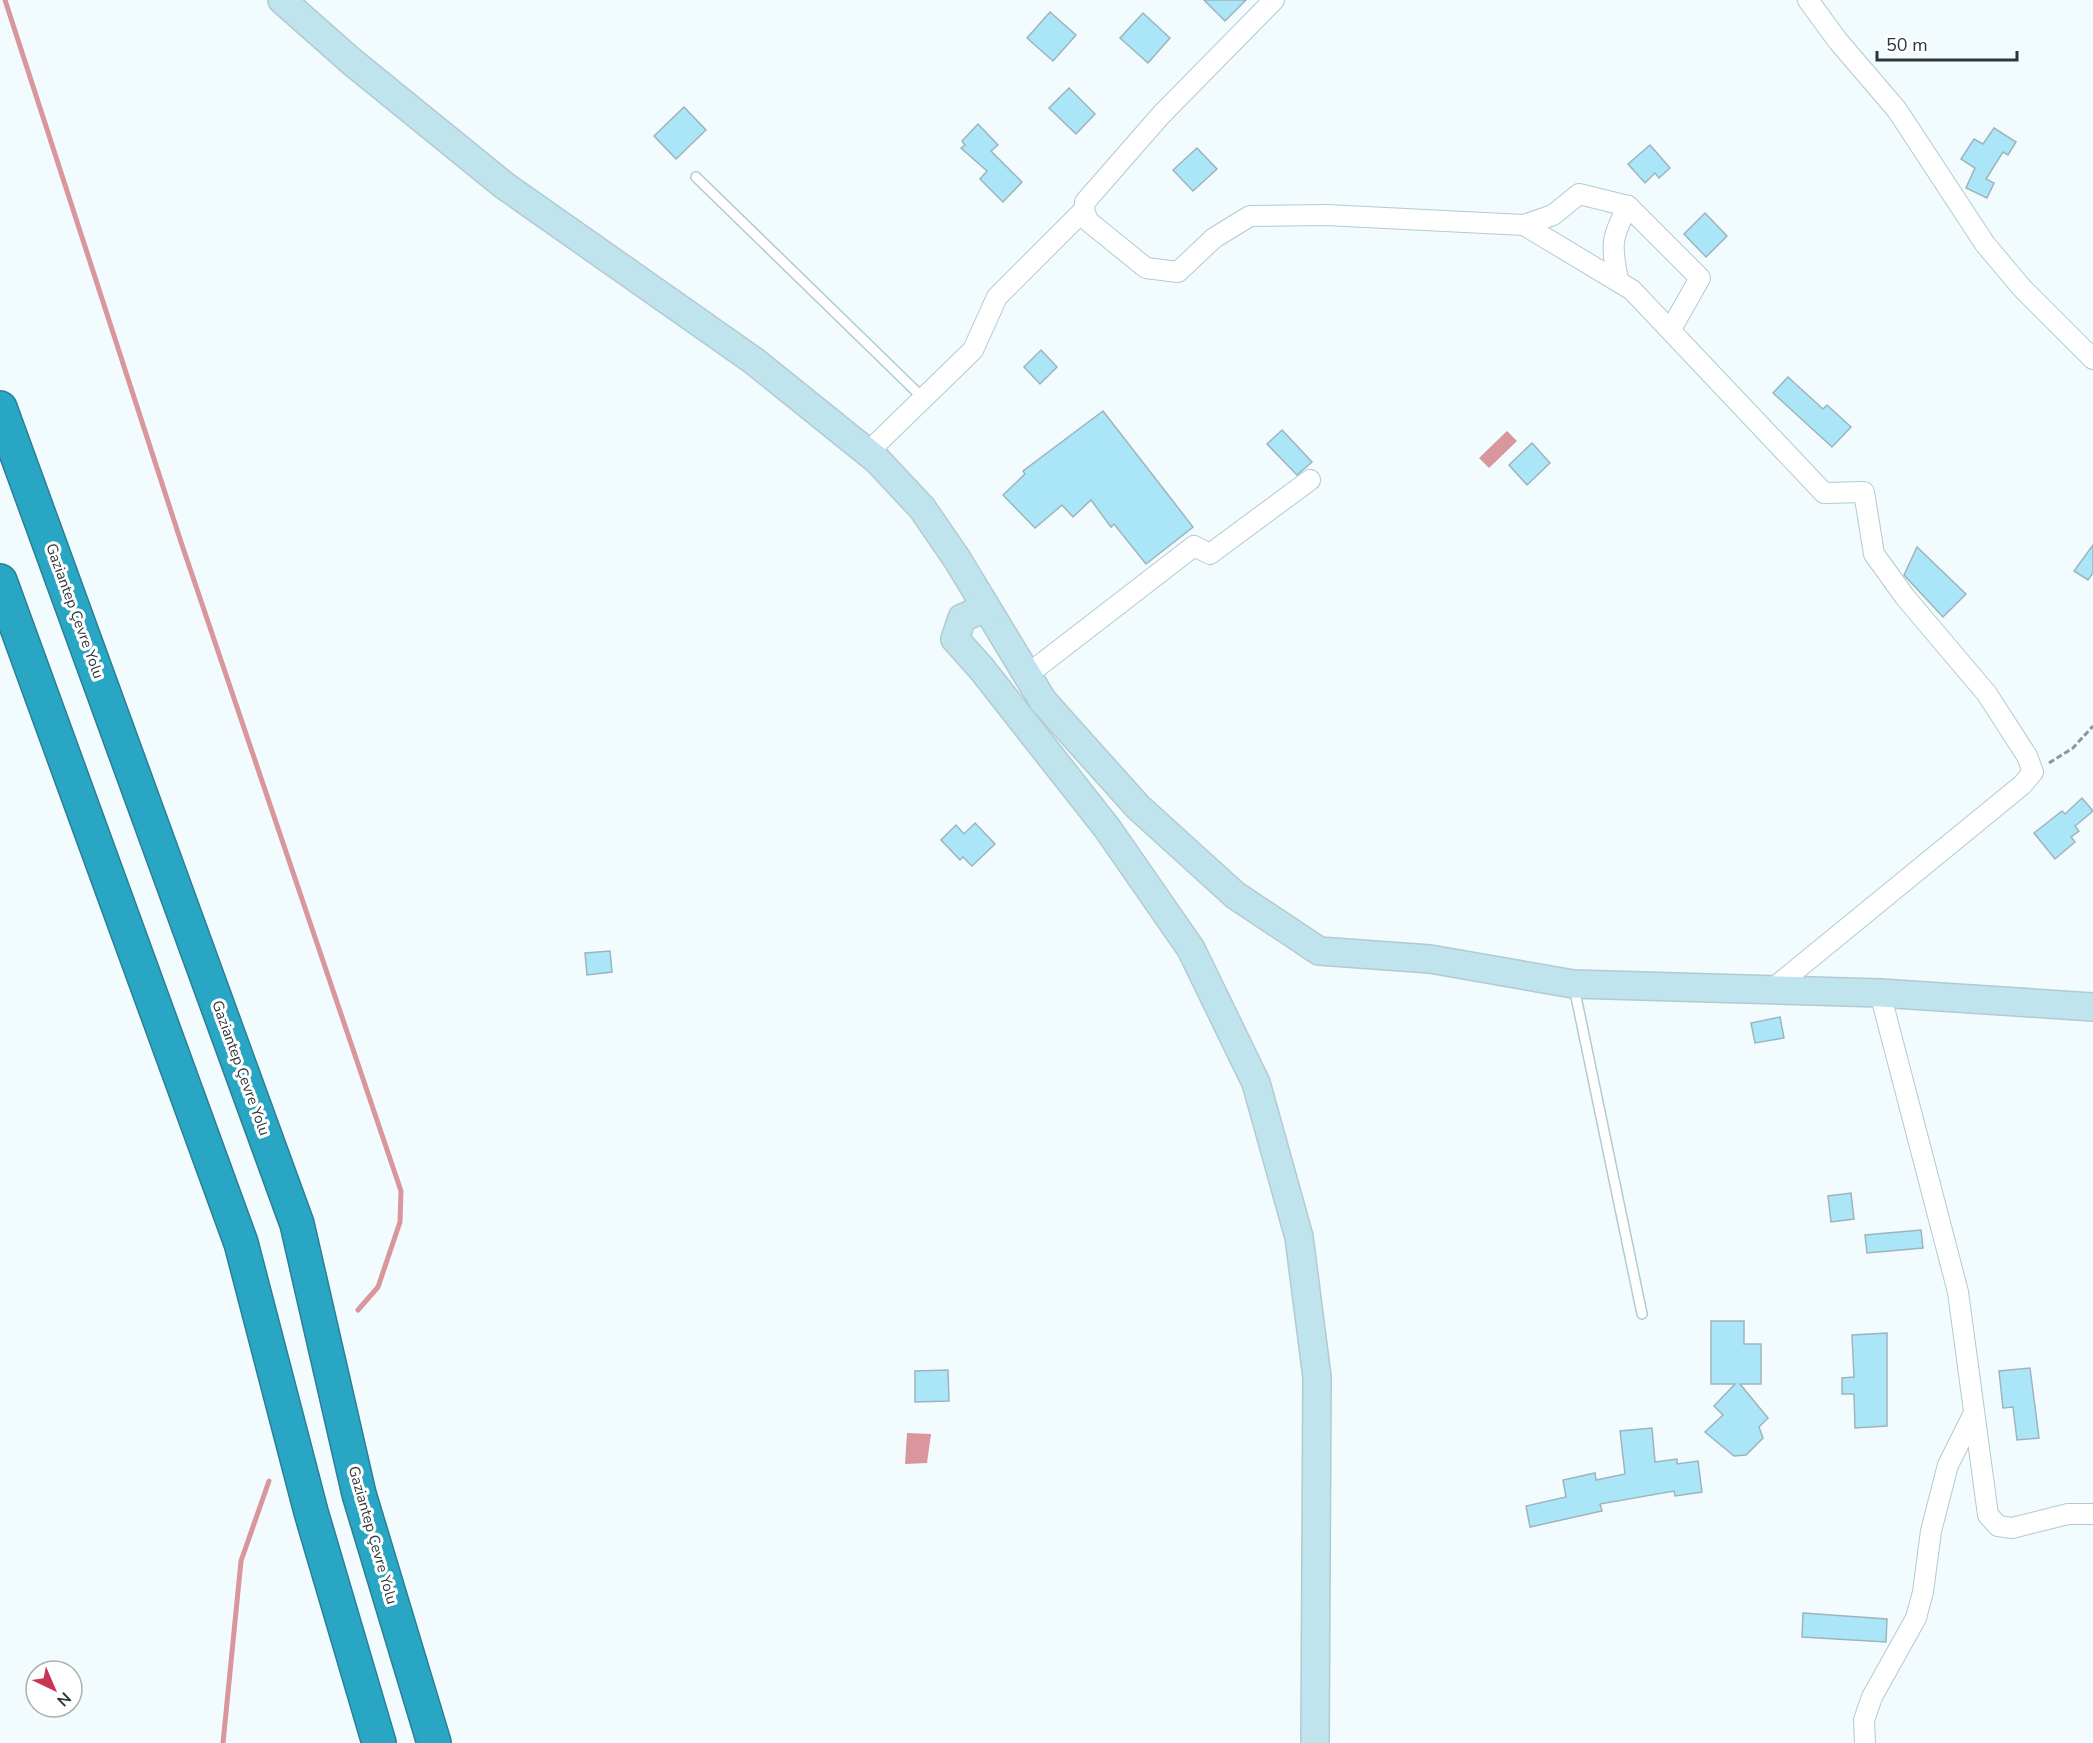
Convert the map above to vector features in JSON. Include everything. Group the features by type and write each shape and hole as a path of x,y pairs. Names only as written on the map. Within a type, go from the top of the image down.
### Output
{"highway":[{"name":"Gaziantep Çevre Yolu","path":"0,408 297,1224 359,1494 434,1743"},
{"path":"0,581 241,1244 311,1512 379,1743"}],"street":[{"path":"282,0 351,61 505,186 754,361 867,452 922,508 957,559 1043,701 1138,807 1235,895 1319,951 1430,959 1573,984 1880,993 2093,1007"},
{"path":"304,0 351,61"},
{"path":"1274,0 1161,115 1085,202 1084,210 1088,221 1146,268 1178,272 1214,238 1250,216 1326,215 1524,225 1553,215 1580,194 1628,206 1700,278 1671,329"},
{"path":"1808,0 1897,110 1985,244 2022,288 2093,359"},
{"path":"1618,280 1614,255 1614,231 1628,206"},
{"path":"867,452 974,350 998,297 1084,210"},
{"path":"1524,225 1632,290 1824,493 1864,492 1874,554 1905,597 1987,694 2027,756 2033,772 2022,785 1770,991"},
{"path":"1027,675 1194,546 1210,554 1310,480"},
{"path":"986,608 962,618 955,639 1107,828 1191,949 1256,1083 1299,1238 1317,1377 1316,1743"},
{"path":"1880,993 1958,1292 1988,1515 1998,1526 2012,1528 2068,1514 2093,1514"},
{"path":"1865,1743 1864,1720 1872,1697 1916,1618 1923,1592 1931,1531 1948,1465 1973,1415"}],"lane":[{"path":"696,177 923,398"},
{"path":"1573,984 1642,1314"}],"path":[{"path":"2033,772 2073,748 2093,726"}],"shaded area":[{"path":"1507,431 1517,441 1489,468 1479,458"},
{"path":"907,1433 931,1434 927,1463 905,1464"}],"building":[{"path":"1204,0 1246,0 1225,21"},
{"path":"1050,12 1076,35 1053,61 1027,38"},
{"path":"1143,13 1170,38 1148,63 1120,38"},
{"path":"1069,88 1095,114 1076,134 1049,108"},
{"path":"684,107 706,130 676,159 654,136"},
{"path":"978,124 998,145 991,151 1022,182 1003,202 980,179 987,171 961,148 965,145 962,141"},
{"path":"1994,128 2016,142 2008,155 2003,152 1986,179 1994,183 1987,198 1966,188 1975,168 1961,159 1974,139 1983,144"},
{"path":"1650,145 1670,168 1659,178 1655,173 1645,183 1628,164"},
{"path":"1197,148 1217,169 1193,191 1173,170"},
{"path":"1705,213 1727,236 1706,257 1684,234"},
{"path":"1041,350 1057,367 1040,384 1024,367"},
{"path":"1788,377 1823,409 1827,405 1851,427 1832,447 1773,393"},
{"path":"1103,411 1193,527 1146,564 1114,524 1111,527 1091,500 1073,517 1062,505 1035,528 1003,495 1025,474 1023,471"},
{"path":"1282,430 1312,462 1297,475 1267,444"},
{"path":"1532,443 1550,463 1527,485 1509,465"},
{"path":"2093,545 2093,573 2088,580 2074,571"},
{"path":"1917,547 1966,594 1943,617 1904,575"},
{"path":"2082,798 2093,811 2075,826 2079,831 2071,837 2075,842 2055,859 2034,833 2062,811 2065,814"},
{"path":"975,823 995,844 972,866 963,857 960,860 941,840 956,825 964,834"},
{"path":"610,951 612,972 587,975 585,953"},
{"path":"1780,1017 1784,1038 1755,1043 1751,1023"},
{"path":"1851,1193 1854,1219 1831,1222 1828,1196"},
{"path":"1921,1230 1923,1248 1867,1253 1865,1235"},
{"path":"1711,1321 1744,1321 1744,1344 1761,1344 1761,1384 1740,1384 1768,1418 1759,1427 1763,1438 1746,1455 1734,1456 1705,1432 1723,1415 1714,1406 1735,1384 1711,1384"},
{"path":"1887,1333 1887,1426 1855,1428 1854,1394 1842,1394 1842,1378 1854,1377 1852,1335"},
{"path":"2030,1368 2039,1438 2017,1440 2013,1407 2003,1408 1999,1371"},
{"path":"948,1370 949,1401 915,1402 915,1371"},
{"path":"1652,1428 1655,1462 1677,1459 1677,1464 1698,1461 1702,1492 1675,1496 1674,1491 1600,1504 1602,1511 1530,1527 1526,1506 1566,1497 1563,1480 1595,1473 1596,1480 1625,1474 1620,1431"},
{"path":"1803,1613 1887,1619 1886,1642 1802,1637"}],"waterway":[{"path":"5,0 181,542 401,1191 400,1222 378,1287 358,1310"},
{"path":"223,1743 241,1561 269,1481"}]}
